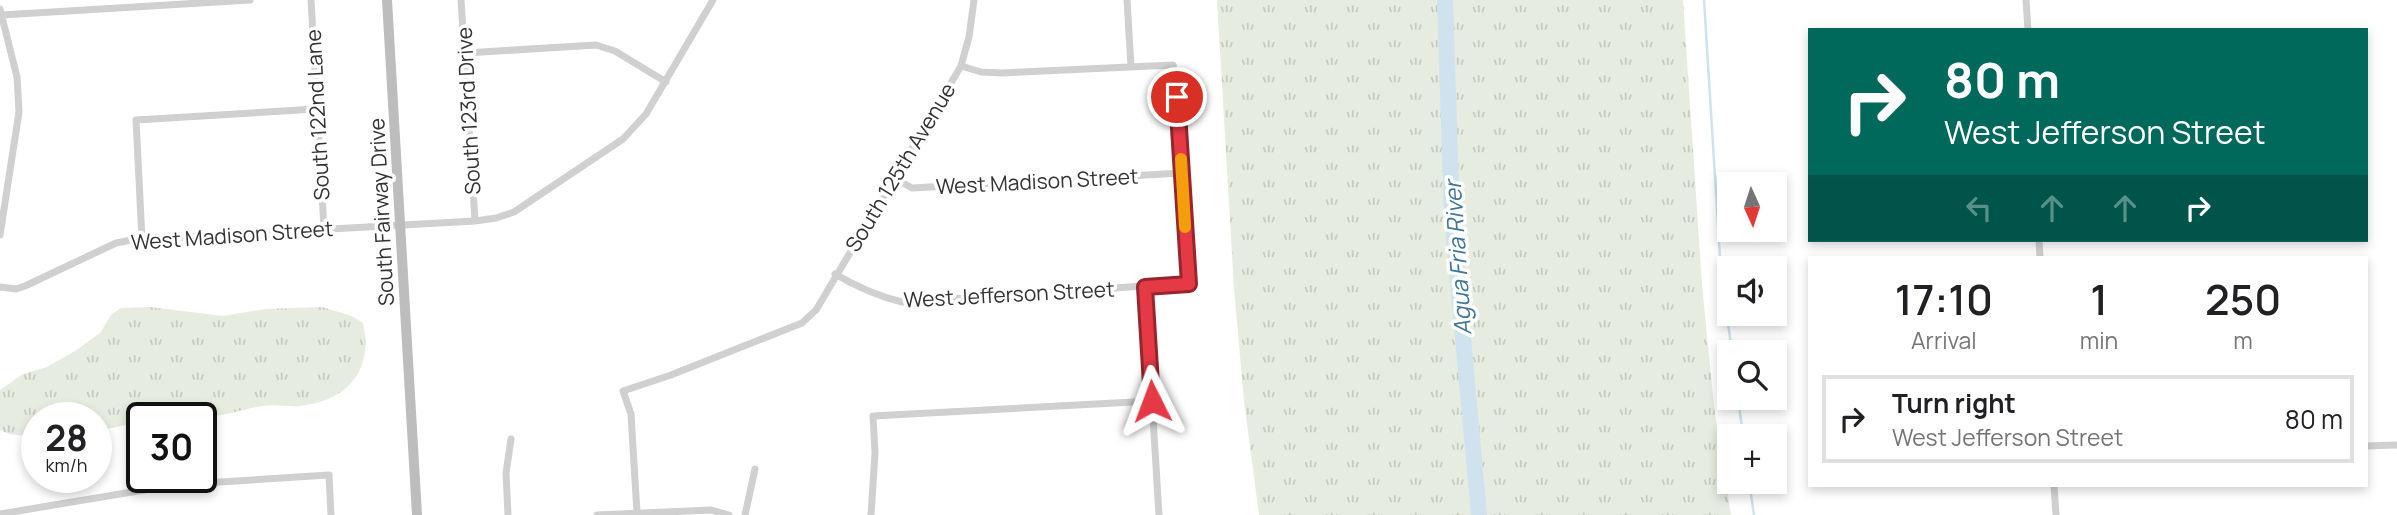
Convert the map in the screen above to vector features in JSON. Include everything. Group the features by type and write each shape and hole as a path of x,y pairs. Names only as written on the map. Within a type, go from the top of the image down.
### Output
{"street":[{"path":"0,235 19,112 17,77 1,12 250,0"},
{"name":"South 122nd Lane","path":"311,0 324,229"},
{"name":"South Fairway Drive","path":"387,0 417,515"},
{"name":"South 123rd Drive","path":"461,0 475,221"},
{"name":"West Madison Street","path":"0,287 16,289 25,286 116,243 142,239 475,221 514,212 622,139 646,114 713,0"},
{"name":"South 125th Avenue","path":"637,513 631,414 622,391 802,323 816,310 961,65 969,37 974,0"},
{"path":"1127,0 1131,66"},
{"path":"2026,0 2028,28"},
{"path":"465,53 596,45 615,51 666,82"},
{"path":"961,65 981,72 1002,74 1173,65 1182,173"},
{"path":"142,239 136,120 316,109"},
{"name":"West Madison Street","path":"894,178 912,188 1182,173"},
{"name":"West Jefferson Street","path":"835,274 856,287 902,302 1189,284 1182,173"},
{"path":"1145,287 1159,515"},
{"path":"871,515 875,453 873,416 1152,401"},
{"path":"508,515 506,473 510,439"},
{"path":"2368,446 2397,445"},
{"path":"745,515 755,469"},
{"path":"0,514 174,485 329,475 331,515"},
{"path":"2054,487 2056,515"},
{"path":"597,515 711,510 729,515"}],"green space":[{"path":"1217,0 1683,0 1702,285 1717,425 1717,494 1728,494 1731,515 1259,515 1244,401 1234,288"},
{"path":"150,307 222,316 266,309 322,307 352,316 363,323 364,356 353,381 331,398 317,403 262,406 217,415 217,402 126,402 126,425 112,428 112,402 21,402 21,435 0,430 0,390 23,374 47,367 75,351 100,333 111,315 121,308"}],"waterway":[{"name":"Agua Fria River","path":"1445,0 1452,217 1479,515"},
{"path":"1704,0 1721,273 1730,340"},
{"path":"1740,410 1741,424"},
{"path":"1751,494 1754,515"}],"slow traffic":[{"path":"1181,159 1185,227"}],"route":[{"path":"1152,401 1145,287 1189,284 1177,97"}]}
